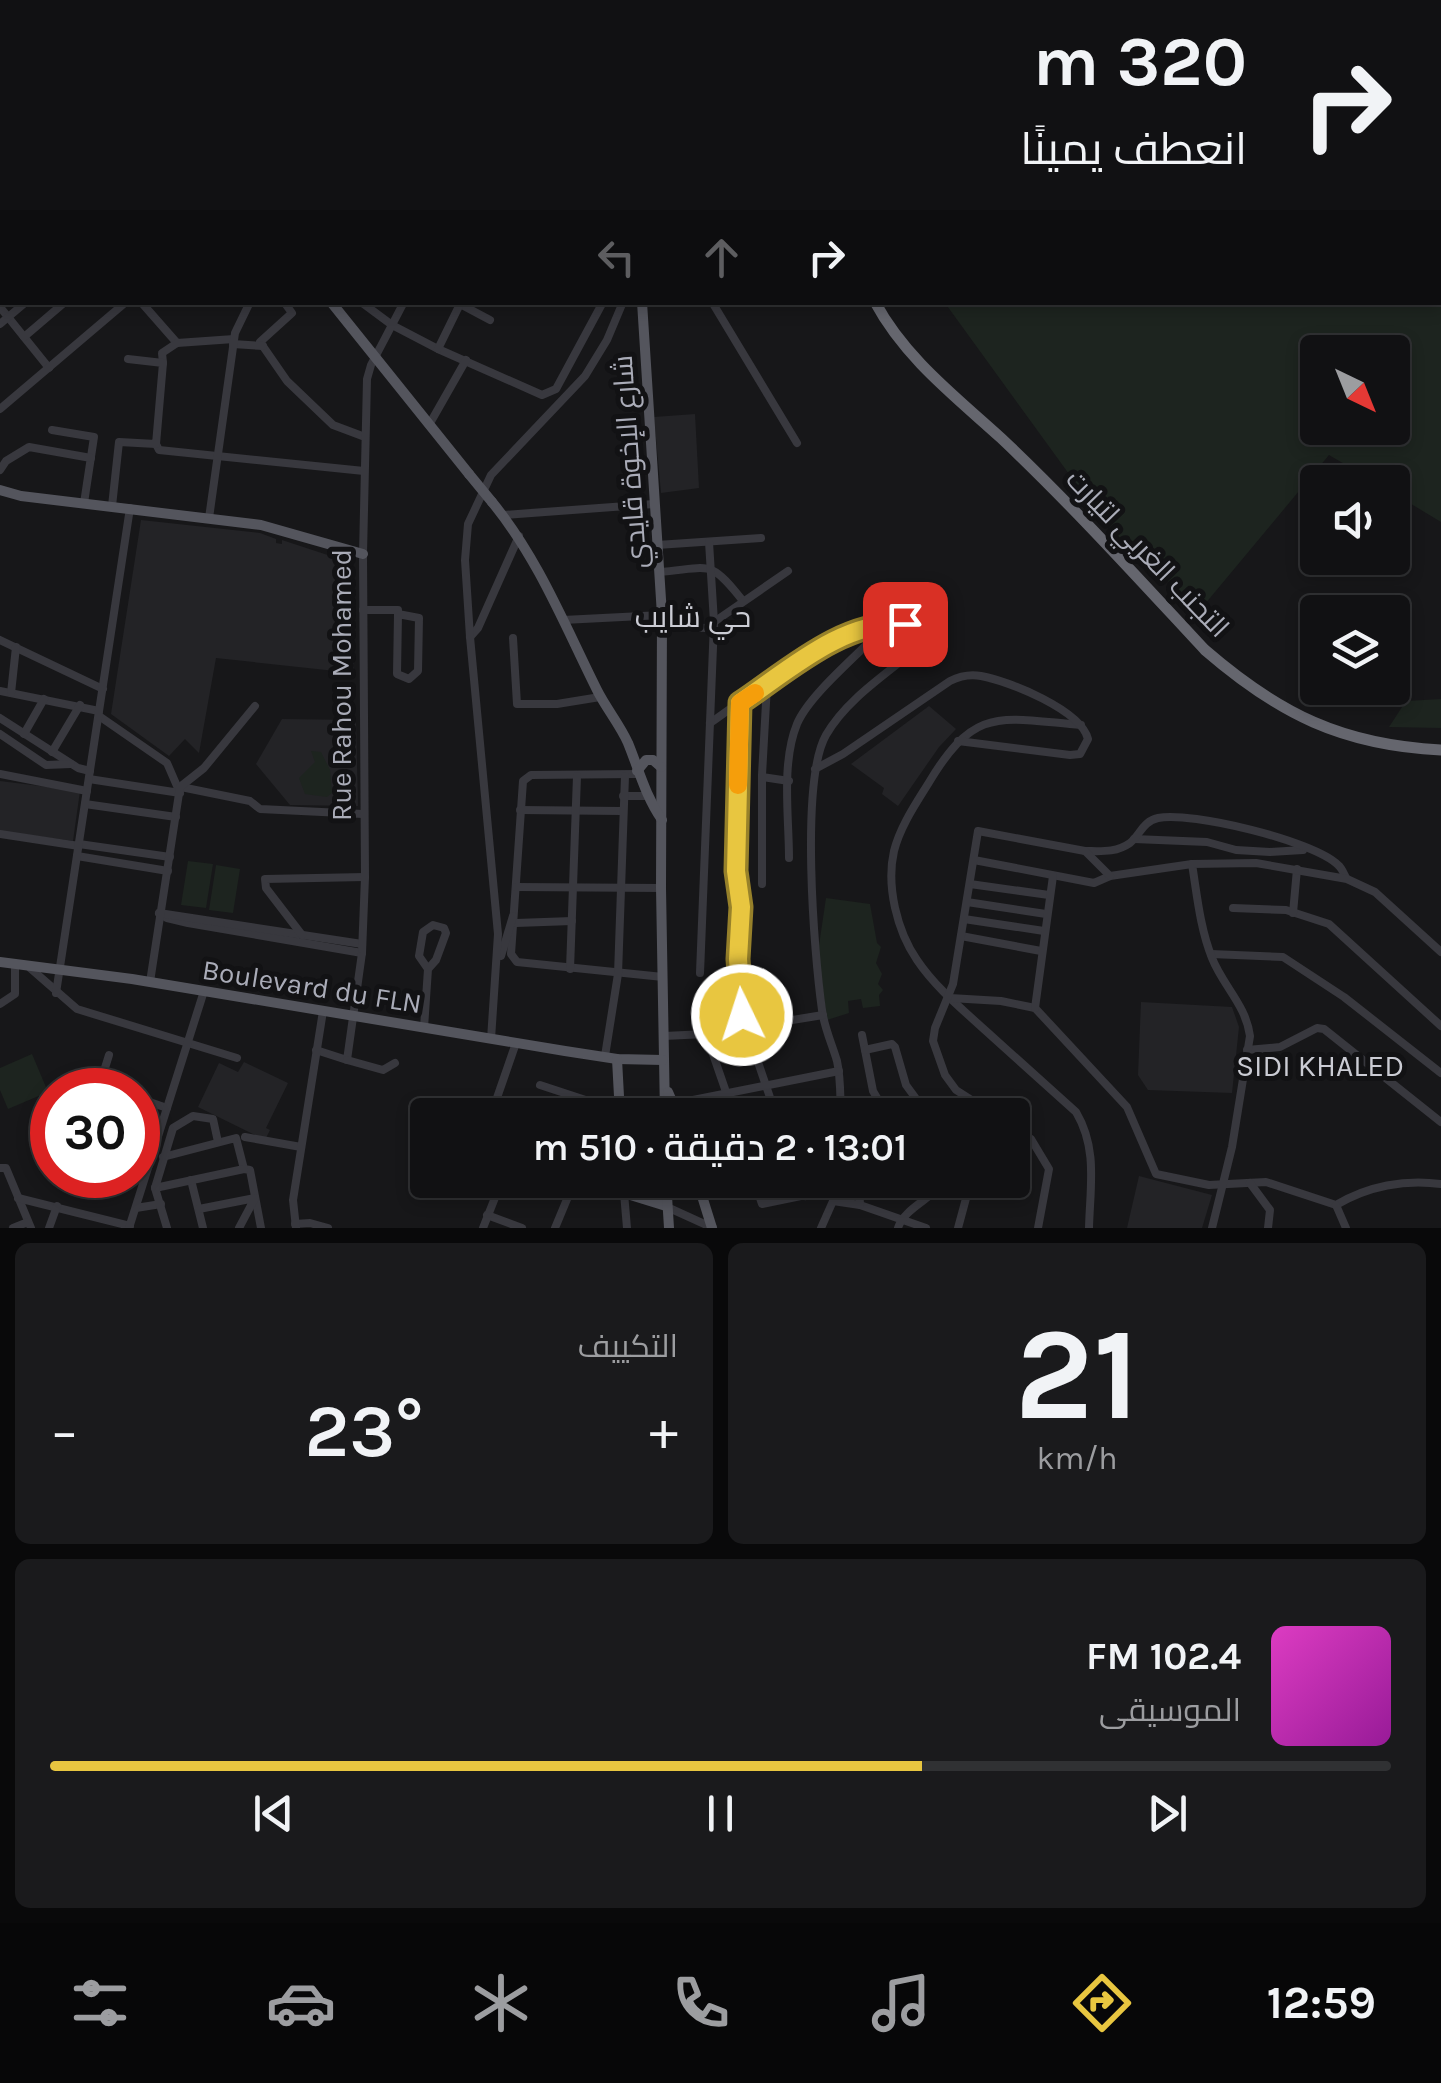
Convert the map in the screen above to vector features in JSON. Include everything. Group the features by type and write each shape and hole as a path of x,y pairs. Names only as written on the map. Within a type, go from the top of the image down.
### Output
{"highway":[{"name":"التجنب الغربي لتيارت","path":"877,305 917,360 1048,486 1205,650 1240,680 1304,720 1351,738 1441,750"}],"main road":[{"path":"334,305 519,536 600,697 648,775 663,821 666,1098"},
{"name":"شارع الإخوة قايدي","path":"642,305 662,621 662,738 648,775"},
{"path":"0,490 21,496 261,525 362,554"},
{"path":"629,745 648,775 663,821"},
{"name":"Boulevard du FLN","path":"0,962 150,982 516,1044 663,1060"},
{"path":"611,1057 617,1098"},
{"path":"666,1087 670,1098"},
{"path":"640,1198 666,1206"},
{"path":"666,1198 668,1228"},
{"path":"703,1198 712,1228"}],"street":[{"path":"24,337 61,305"},
{"path":"110,305 115,311"},
{"path":"0,409 122,305"},
{"path":"145,305 177,343"},
{"path":"209,518 233,342 249,305"},
{"path":"286,305 292,313 260,342 287,381 333,425 365,437"},
{"path":"364,305 392,325 540,394 556,389 601,305"},
{"name":"Rue Rahou Mohamed","path":"347,1060 362,948 364,877 362,554 366,379 402,305"},
{"path":"438,348 459,305"},
{"path":"464,305 490,320"},
{"path":"490,1039 498,965 470,637 468,524 490,475 586,376 622,305"},
{"path":"712,305 797,443"},
{"path":"0,307 4,320 49,368"},
{"path":"263,346 177,343 162,353 156,444 159,450 364,471"},
{"path":"128,358 163,363"},
{"path":"429,426 466,360"},
{"path":"52,430 94,437 84,503"},
{"path":"112,506 119,442 156,444"},
{"path":"0,470 6,461 29,447 90,458"},
{"path":"502,515 654,504"},
{"path":"56,993 130,508"},
{"path":"470,637 478,628 519,536"},
{"path":"657,545 762,538"},
{"path":"700,973 713,625 710,542"},
{"path":"659,572 712,568 720,572 742,602"},
{"path":"563,620 713,625 788,571"},
{"path":"362,610 398,610 397,674 409,679 418,670 419,618 398,614"},
{"path":"710,723 835,640 886,624 912,626 919,635 917,646 832,726 824,738 815,769 816,951 823,1015 838,1071 840,1098"},
{"path":"790,858 789,782 798,724 828,684 886,624"},
{"path":"512,638 518,704 556,704 600,697"},
{"path":"0,640 103,688"},
{"path":"10,693 16,647"},
{"path":"815,769 950,681 968,675 987,677 1057,705 1088,734 1087,745 1075,755 958,741"},
{"path":"762,884 767,684"},
{"path":"0,691 99,713 166,763 180,790 150,982"},
{"path":"24,734 44,699"},
{"path":"740,703 738,959 745,1027 770,1098"},
{"path":"52,752 80,706"},
{"path":"180,790 204,768 256,706"},
{"path":"0,718 89,776 250,802 260,808 362,814"},
{"path":"1081,724 1001,718 979,725 958,741 900,831 890,879 908,946 918,962 950,998 1076,1112 1090,1141 1090,1228"},
{"path":"0,734 46,765 72,764"},
{"path":"0,774 87,791"},
{"path":"648,775 526,777 523,781 513,959 570,969 664,977"},
{"path":"627,795 648,775"},
{"path":"570,969 576,776"},
{"path":"611,1057 618,974 622,811 627,795 624,776"},
{"path":"762,777 789,782"},
{"path":"85,804 176,817"},
{"path":"520,810 622,811"},
{"path":"968,1098 945,1076 936,1054 934,1028 950,998 978,831 1084,851 1111,852 1134,839 1143,826 1157,818 1194,820 1260,831 1338,864 1347,878"},
{"path":"0,834 168,871"},
{"path":"1134,839 1207,842 1236,850 1308,850"},
{"path":"78,849 170,857"},
{"path":"1084,851 1110,876"},
{"path":"974,860 1094,884 1110,876 1192,864 1256,863 1347,878 1375,892 1441,952"},
{"path":"1192,864 1211,954 1248,1017 1247,1050 1224,1183 1212,1228"},
{"path":"1293,912 1298,869"},
{"path":"1035,1008 1052,876"},
{"path":"302,934 266,888 265,880 364,877"},
{"path":"970,884 1048,895"},
{"path":"516,886 661,888"},
{"path":"967,902 1046,914"},
{"path":"1232,908 1293,912 1329,924 1441,1026"},
{"path":"498,965 516,912"},
{"path":"160,913 302,934 362,948"},
{"path":"160,913 188,923 362,948"},
{"path":"964,918 1044,931"},
{"path":"516,923 572,922"},
{"path":"424,1028 428,969 436,960 446,933 444,928 433,925 423,932 419,956 428,969"},
{"path":"961,936 1042,951"},
{"path":"1211,954 1283,957 1344,997 1441,1073"},
{"path":"0,1004 14,997 15,965"},
{"path":"30,968 77,1009 237,1058"},
{"path":"18,1198 130,1227 204,991"},
{"path":"950,998 1035,1008 1128,1106 1156,1174 1209,1184 1266,1182 1336,1204 1386,1185 1420,1181 1441,1184"},
{"path":"323,1012 293,1200 296,1226 310,1223 328,1228"},
{"path":"664,1036 706,1034 823,1015"},
{"path":"1247,1050 1280,1047 1317,1028 1324,1029 1441,1122"},
{"path":"706,1034 729,1098"},
{"path":"862,1035 877,1098"},
{"path":"497,1098 516,1044"},
{"path":"866,1050 892,1044 906,1086 915,1098"},
{"path":"316,1050 383,1070 395,1064"},
{"path":"105,1068 109,1056"},
{"path":"712,1098 838,1071"},
{"path":"540,1085 572,1098"},
{"path":"160,1105 168,1108"},
{"path":"160,1172 173,1128 192,1116 213,1119 218,1142"},
{"path":"164,1157 236,1138 244,1169"},
{"path":"245,1138 301,1147"},
{"path":"1030,1138 1049,1169 1038,1228"},
{"path":"0,1168 6,1168 30,1225 14,1228"},
{"path":"160,1187 250,1170 261,1228"},
{"path":"191,1180 203,1228"},
{"path":"1250,1183 1270,1210 1268,1228"},
{"path":"160,1198 167,1228"},
{"path":"200,1210 255,1198"},
{"path":"240,1228 255,1198"},
{"path":"482,1228 494,1198"},
{"path":"555,1228 567,1198"},
{"path":"624,1198 627,1228"},
{"path":"760,1198 762,1204 795,1198"},
{"path":"859,1198 860,1205"},
{"path":"899,1224 929,1198"},
{"path":"958,1228 966,1198"},
{"path":"822,1228 833,1201 860,1205 899,1224 926,1228"},
{"path":"136,1208 162,1204"},
{"path":"1336,1204 1346,1228"},
{"path":"49,1228 56,1206"},
{"path":"666,1206 712,1228 725,1228"},
{"path":"487,1215 522,1228"}],"shaded area":[{"path":"946,305 1441,305 1441,522 1410,503 1410,465 1346,465 1329,455 1321,465 1300,465 1300,490 1200,610 1106,525"},
{"path":"695,414 699,488 661,493 654,417"},
{"path":"141,520 260,533 276,539 276,543 282,544 282,540 352,563 354,673 216,658 199,753 185,739 169,756 111,714"},
{"path":"1441,699 1441,728 1389,727 1410,701"},
{"path":"929,706 956,729 898,806 882,794 884,788 851,764"},
{"path":"282,719 356,720 358,806 290,805 256,764"},
{"path":"311,751 321,752 330,770 332,793 327,797 305,794 299,778 315,762"},
{"path":"0,781 80,791 73,841 0,831"},
{"path":"188,861 213,864 206,908 181,905"},
{"path":"216,865 240,869 233,913 209,910"},
{"path":"826,898 870,904 881,947 876,963 882,974 878,984 883,990 879,995 880,1006 863,1008 861,999 848,1001 849,1013 827,1020 818,952"},
{"path":"1141,1002 1232,1007 1239,1027 1232,1093 1148,1090 1138,1075"},
{"path":"32,1054 38,1068 30,1068 30,1100 8,1109 0,1090 0,1068"},
{"path":"244,1062 288,1083 266,1128 270,1130 265,1140 198,1107 219,1063 238,1072"},
{"path":"1139,1176 1212,1195 1202,1228 1127,1228"}],"slow traffic":[{"path":"738,785 740,703 755,693"}],"district":[{"name":"حي شايب","path":"693,617"},
{"name":"SIDI KHALED","path":"1320,1066"}],"route":[{"path":"742,1015 738,959 741,907 736,871 740,703 835,640 886,624 905,624"}]}
